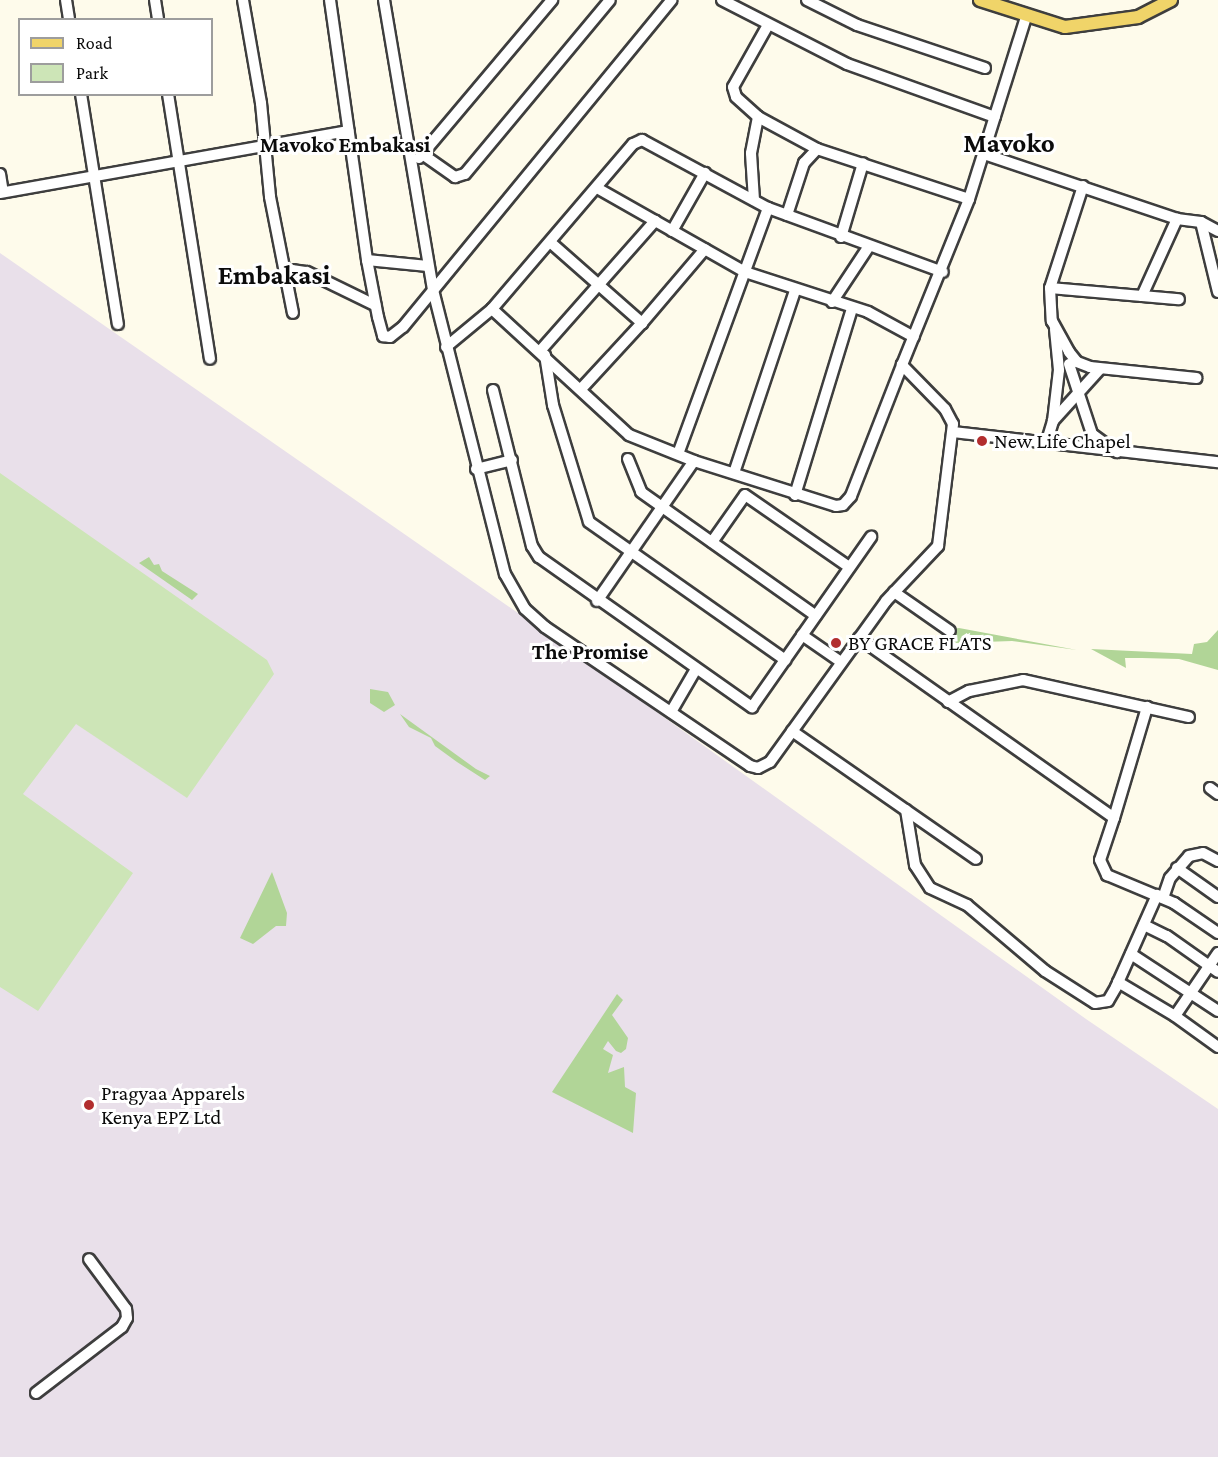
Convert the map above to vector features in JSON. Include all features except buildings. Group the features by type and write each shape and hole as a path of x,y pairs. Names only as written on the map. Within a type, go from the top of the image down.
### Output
{"main road":[{"path":"980,0 1026,17 1065,27 1086,27 1138,17 1171,0"}],"street":[{"path":"66,0 69,18"},
{"path":"155,0 158,18"},
{"path":"243,0 261,103 264,146 293,313"},
{"path":"330,0 375,305 383,336 390,337 433,290 672,0"},
{"path":"384,0 433,290 476,469 505,574 525,609 545,627 758,768 770,762 840,662 894,592 938,546 953,432 945,409 902,364"},
{"path":"411,161 425,156 552,0"},
{"path":"425,156 455,177 465,174 610,0"},
{"path":"722,0 847,64 995,117"},
{"path":"807,0 857,25 986,68"},
{"path":"492,309 629,435 694,461 795,495 836,506 847,502 902,364 943,272 984,154 1026,17"},
{"path":"768,25 733,87 736,97 758,117 817,149 969,200"},
{"path":"81,96 118,324"},
{"path":"168,96 210,359"},
{"path":"754,200 751,163 758,117"},
{"path":"0,174 1,193 177,159 349,131"},
{"path":"446,347 492,309 633,144 642,140 768,208 841,237 943,272"},
{"path":"787,215 804,163 817,149"},
{"path":"984,154 1177,219 1201,222 1218,231"},
{"path":"841,237 863,163"},
{"path":"672,231 705,173"},
{"path":"1083,186 1050,288 1054,326 1092,434 1118,453"},
{"path":"597,188 745,272 795,291 868,312 914,337"},
{"path":"678,454 768,208"},
{"path":"1142,296 1177,219"},
{"path":"542,353 655,221"},
{"path":"1201,222 1218,292"},
{"path":"550,242 642,323"},
{"path":"832,302 869,246"},
{"path":"581,389 642,323 705,249"},
{"path":"367,260 428,266"},
{"path":"285,274 292,270 307,272 375,305"},
{"path":"1050,288 1179,298"},
{"path":"734,474 795,291"},
{"path":"795,495 852,309"},
{"path":"1046,444 1068,364 1054,326"},
{"path":"542,353 553,405 585,516 593,527 785,660"},
{"path":"1068,364 1196,378"},
{"path":"1053,421 1100,369"},
{"path":"493,390 535,552 544,563 597,601 752,707 871,537"},
{"path":"953,432 1118,453 1218,462"},
{"path":"628,459 636,487 816,616"},
{"path":"476,469 512,460"},
{"path":"597,601 694,461"},
{"path":"712,542 745,495 849,567"},
{"path":"894,592 951,631"},
{"path":"802,635 840,662"},
{"path":"859,638 1114,818"},
{"path":"671,712 696,669"},
{"path":"948,702 969,690 1023,680 1189,717"},
{"path":"1147,707 1101,866 1121,884 1160,897 1218,933"},
{"path":"792,730 976,859"},
{"path":"906,810 915,865 930,888 967,905 1045,971 1095,1003 1108,1001 1144,925 1177,868 1198,853 1218,861"},
{"path":"1177,868 1218,897"},
{"path":"1144,925 1213,969"},
{"path":"1175,1016 1191,992 1213,969 1218,953"},
{"path":"1131,954 1218,1011"},
{"path":"1118,982 1175,1016 1218,1047"},
{"path":"36,1393 122,1327 127,1318 126,1309 89,1259"}],"shaded area":[{"path":"0,253 528,620 1086,1019 1218,1109 1218,1457 0,1457"}],"green space":[{"path":"0,473 267,660 274,674 187,798 76,724 23,794 133,873 38,1011 0,987"},
{"path":"149,557 154,565 159,564 162,571 198,594 192,600 139,563"},
{"path":"959,628 1077,650 1012,641 954,643 953,629"},
{"path":"1218,630 1218,670 1179,659 1142,658 1125,658 1126,668 1091,649 1192,654 1194,644 1207,642"},
{"path":"370,689 388,692 395,705 384,712 370,703"},
{"path":"400,714 476,769 490,776 485,780 457,762 435,746 431,738 409,727"},
{"path":"272,872 287,913 286,926 276,926 253,944 240,938"},
{"path":"617,994 623,1000 612,1015 628,1038 626,1049 621,1053 616,1051 608,1041 603,1049 613,1055 608,1073 624,1067 625,1087 636,1093 633,1133 552,1092"}],"place":[{"name":"New Life Chapel","path":"982,441"},
{"name":"BY GRACE FLATS","path":"836,643"},
{"name":"Pragyaa Apparels Kenya EPZ Ltd","path":"89,1105"}],"district":[{"name":"Mavoko","path":"1009,144"},
{"name":"Mavoko Embakasi","path":"345,145"},
{"name":"Embakasi","path":"274,276"},
{"name":"The Promise","path":"590,652"}]}
